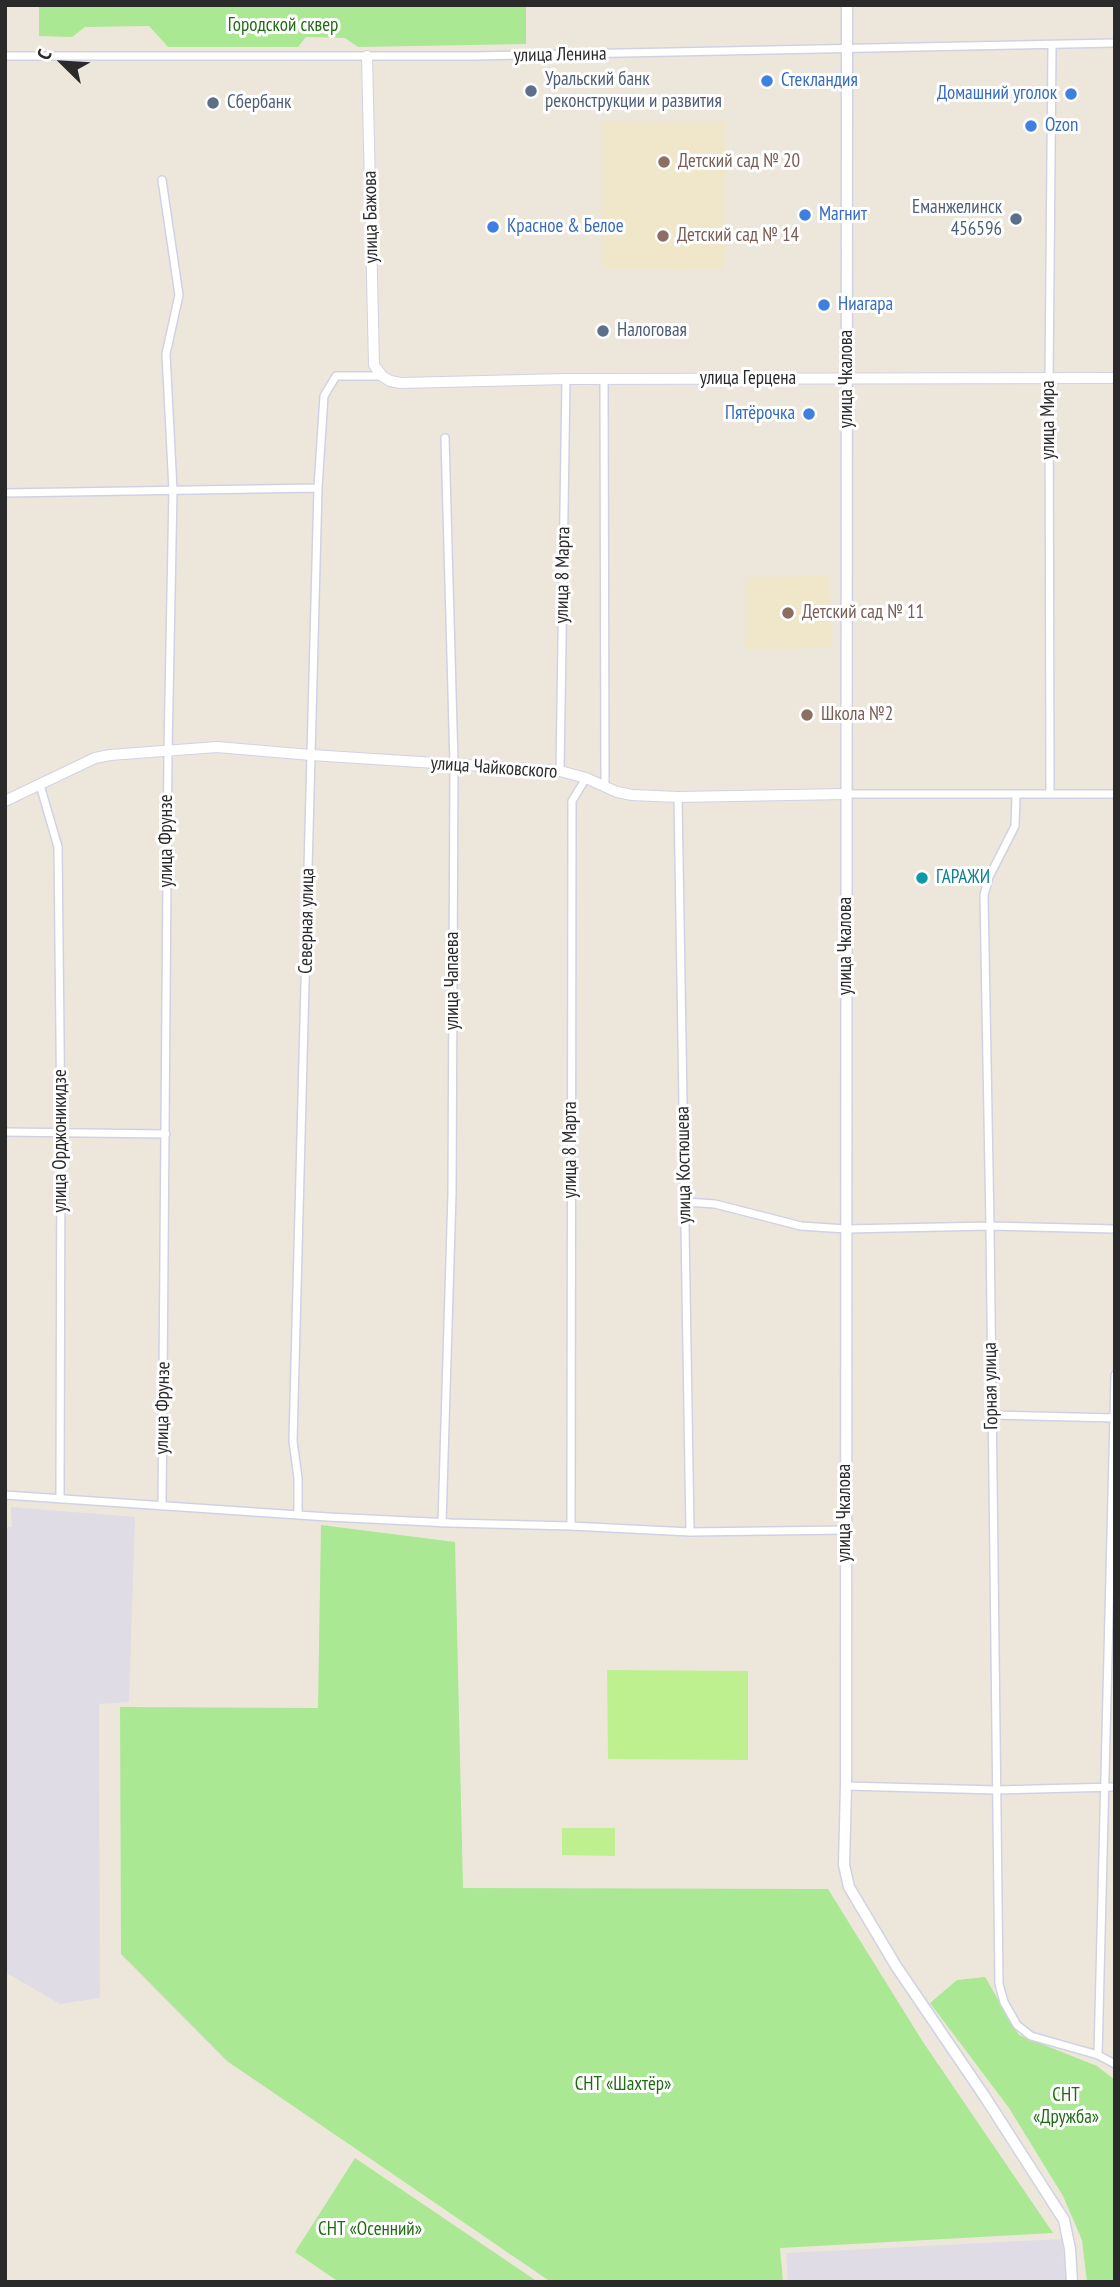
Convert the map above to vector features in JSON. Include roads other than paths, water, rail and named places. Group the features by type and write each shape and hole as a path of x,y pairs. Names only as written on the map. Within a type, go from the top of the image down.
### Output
{"main road":[{"name":"улица Чкалова","path":"847,5 844,1865 849,1886 896,1966 1064,2220 1070,2249 1072,2282"}],"street":[{"name":"улица Ленина","path":"5,57 847,50 1115,43"},
{"name":"улица Мира","path":"1050,794 1049,379 1052,46"},
{"name":"улица Бажова","path":"367,56 374,365 382,376"},
{"name":"улица Фрунзе","path":"162,180 179,295 166,354 173,490 168,750 162,1506"},
{"name":"Северная улица","path":"298,1515 298,1478 293,1441 318,488 324,396 336,376 382,376"},
{"name":"улица Герцена","path":"382,376 401,383 566,379 1115,378"},
{"name":"улица 8 Марта","path":"560,771 566,379"},
{"path":"604,379 605,787"},
{"name":"улица Чапаева","path":"442,1523 452,1193 454,764 446,438"},
{"path":"5,493 318,488"},
{"name":"улица Чайковского","path":"5,801 95,758 217,747 560,771 632,795 1115,794"},
{"name":"улица 8 Марта","path":"571,1526 572,801 586,778"},
{"name":"улица Орджоникидзе","path":"40,785 58,847 61,1133 60,1499"},
{"name":"Горная улица","path":"1016,796 1015,826 989,877 984,895 999,1984 1004,2002 1017,2025 1031,2036 1098,2055"},
{"name":"улица Костюшева","path":"678,797 690,1532"},
{"path":"5,1132 166,1134"},
{"path":"685,1202 715,1204 801,1226 846,1229 990,1226 1115,1229"},
{"path":"1115,1375 1098,2055 1115,2064"},
{"path":"992,1415 1114,1418"},
{"path":"5,1495 442,1523 690,1532 845,1530"},
{"path":"846,1786 996,1790 1115,1787"}],"place":[{"name":"Стекландия","path":"767,81"},
{"name":"Уральский банк реконструкции и развития","path":"531,91"},
{"name":"Домашний уголок","path":"1071,94"},
{"name":"Сбербанк","path":"213,103"},
{"name":"Ozon","path":"1031,126"},
{"name":"Детский сад № 20","path":"664,162"},
{"name":"Магнит","path":"805,215"},
{"name":"Еманжелинск 456596","path":"1016,219"},
{"name":"Красное & Белое","path":"493,227"},
{"name":"Детский сад № 14","path":"663,236"},
{"name":"Ниагара","path":"824,305"},
{"name":"Налоговая","path":"603,331"},
{"name":"Пятёрочка","path":"809,414"},
{"name":"Детский сад № 11","path":"788,613"},
{"name":"Школа №2","path":"807,715"},
{"name":"ГАРАЖИ","path":"922,878"}],"park label":[{"name":"Городской сквер","path":"283,26"},
{"name":"СНТ «Шахтёр»","path":"623,2085"},
{"name":"СНТ «Дружба»","path":"1066,2107"},
{"name":"СНТ «Осенний»","path":"370,2230"}]}
